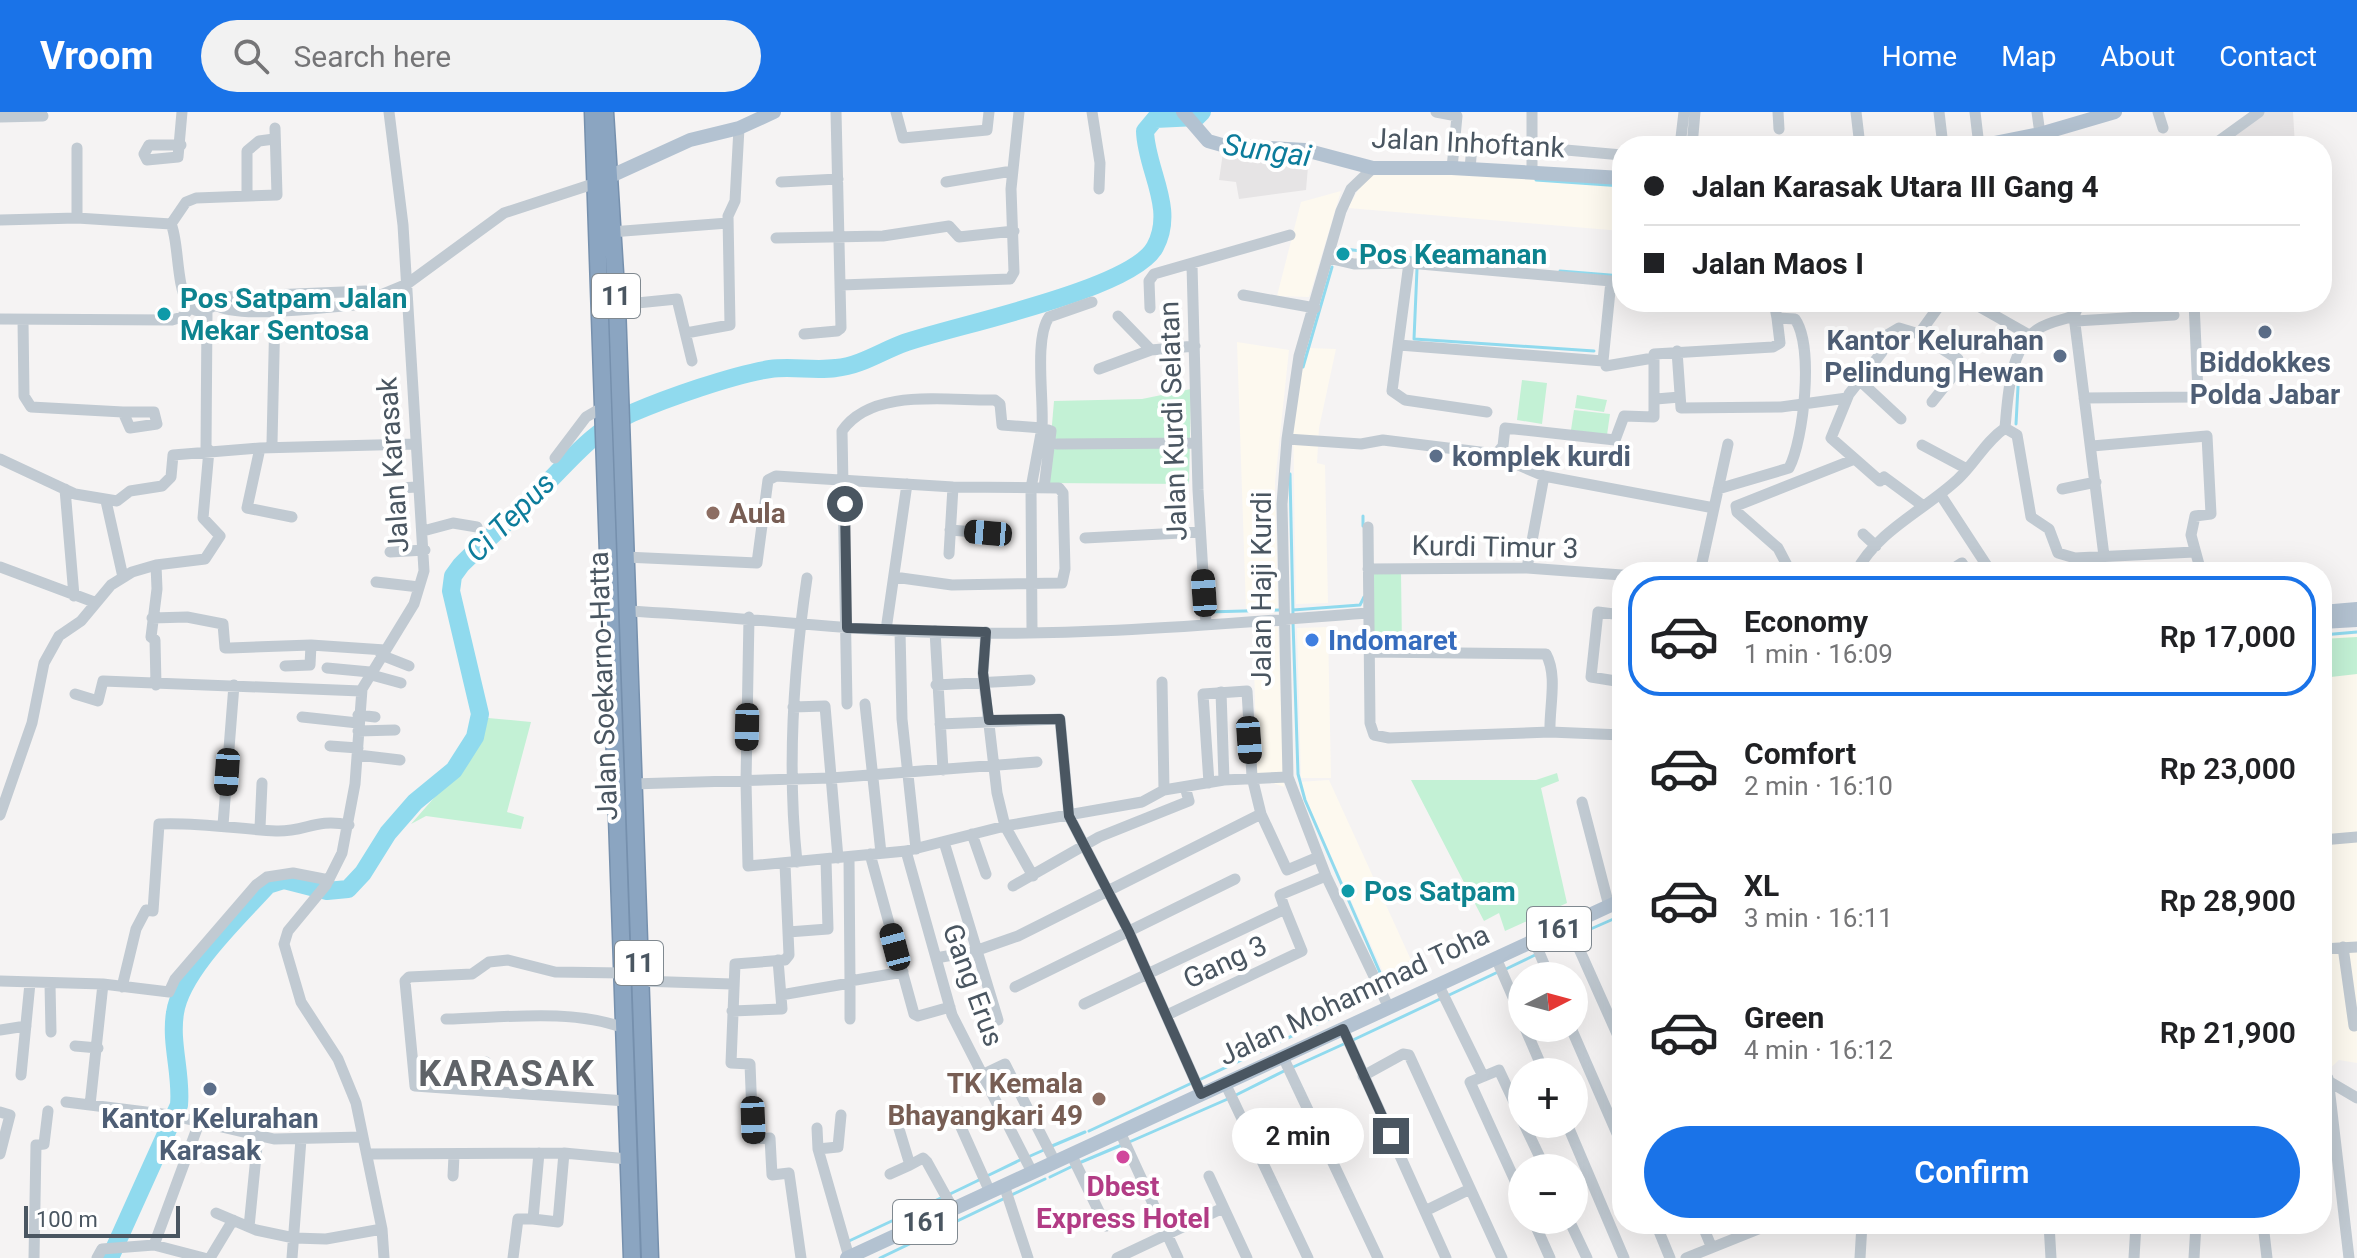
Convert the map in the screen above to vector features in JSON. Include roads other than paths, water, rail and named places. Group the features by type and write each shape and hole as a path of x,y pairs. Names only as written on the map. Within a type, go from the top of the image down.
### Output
{"highway":[{"name":"Jalan Soekarno-Hatta","path":"593,112 611,232 617,305 610,412"},
{"name":"Jalan Soekarno-Hatta","path":"605,112 602,180 610,412 625,557 626,611 619,668 632,784 650,1258"},
{"name":"Jalan Soekarno-Hatta","path":"614,443 622,973 632,1258"}],"main road":[{"path":"602,180 690,140 739,128 774,112"},
{"path":"2048,136 2115,112"},
{"name":"Jalan Inhoftank","path":"1186,116 1208,141 1222,145 1305,150 1373,168 1452,168 1612,177"},
{"path":"2332,611 2357,609"},
{"path":"2332,621 2357,620"},
{"name":"Jalan Mohammad Toha","path":"848,1257 953,1209 1003,1193 1032,1172 1283,1057 1348,1040 1389,1008 1438,984 1499,964 1534,940 1612,904"}],"street":[{"path":"181,145 182,112"},
{"name":"Jalan Karasak","path":"384,1258 382,1229 367,1154 348,1081 301,1002 284,950 285,936 328,882 342,853 349,825 358,752 361,691 369,673 404,623 419,587 425,550 417,487 399,185 389,112"},
{"path":"804,334 839,330 841,285 836,112"},
{"path":"896,112 903,138 985,130 989,127 989,112"},
{"path":"841,285 1010,279 1014,272 1012,171 1019,112"},
{"path":"1092,112 1100,163 1099,189"},
{"path":"1436,112 1457,116 1452,168"},
{"path":"1532,112 1532,172"},
{"path":"1681,136 1684,112"},
{"path":"1693,136 1695,112"},
{"path":"1778,112 1779,129"},
{"path":"1856,112 1859,136"},
{"path":"1939,112 1942,136"},
{"path":"1975,112 1978,136"},
{"path":"2037,112 2042,136"},
{"path":"2158,112 2163,128"},
{"path":"2226,136 2259,112"},
{"path":"0,117 43,116"},
{"path":"686,333 730,326 728,223 735,201 739,128"},
{"path":"171,224 186,202 196,198 274,196 278,192 275,134 247,151 247,195"},
{"path":"1470,169 1476,142 1612,154"},
{"path":"77,148 77,218"},
{"name":"Jalan Haji Kurdi","path":"1373,168 1351,189 1298,363 1282,504 1290,619 1288,777 1326,876 1389,1008"},
{"path":"946,182 1012,171"},
{"path":"781,182 838,179"},
{"path":"191,307 275,311 366,304 407,284 504,213 602,180"},
{"path":"0,220 77,218 171,224"},
{"path":"611,232 728,223"},
{"path":"171,224 177,240 179,281 191,307"},
{"path":"776,238 907,234 945,226 952,227 959,237 1014,231"},
{"path":"1150,308 1151,276 1290,235"},
{"path":"1328,258 1354,264 1409,263 1612,281"},
{"path":"1409,263 1392,391 1396,397 1487,412"},
{"name":"Jalan Kurdi Selatan","path":"1192,265 1196,443 1206,624"},
{"path":"0,815 3,799 32,723 49,648 63,631 81,621 94,602 123,577 156,565 205,559 220,536 203,518 212,308 225,297 370,291 378,296"},
{"path":"355,292 355,305"},
{"path":"1243,295 1315,308"},
{"path":"617,305 674,298 678,301 692,361"},
{"path":"1032,631 1031,585 1042,428 1041,344 1049,317 1092,302"},
{"path":"0,319 172,320 182,317 191,307"},
{"path":"1399,345 1603,361 1612,310"},
{"path":"272,443 275,311"},
{"path":"1606,366 1653,358 1658,352 1773,347 1780,343 1776,312"},
{"path":"1919,334 1935,312"},
{"path":"1989,312 2031,336"},
{"path":"2077,312 2075,318 2104,556"},
{"path":"2084,398 2195,397 2198,393 2194,312"},
{"path":"1864,562 1876,546 1967,469 1985,444 2005,428 2009,381 2031,336 2048,324 2075,318 2174,315"},
{"path":"1118,316 1151,350"},
{"path":"1718,489 1789,468 1806,404 1799,326 1795,319 1777,318"},
{"path":"23,320 24,396 31,407 123,412"},
{"path":"1922,505 1884,477 1880,481 1831,438 1858,379 1882,352 1882,338 1899,328 1919,334 1958,359 1956,372 1932,402"},
{"path":"1099,369 1151,350 1195,346"},
{"path":"1677,351 1681,408 1806,404 1847,398"},
{"path":"1289,439 1361,444 1383,440 1496,454 1503,446 1505,428 1615,440 1622,417 1653,417 1656,399 1653,358"},
{"path":"1858,379 1901,419"},
{"path":"847,704 844,427 862,412 898,401 931,397 995,400 1000,404 1002,425 1042,428"},
{"path":"1656,399 1680,397"},
{"path":"555,458 586,417 610,412"},
{"path":"2005,428 2017,435 2031,517 2049,529 2058,553 2075,558 2194,552"},
{"path":"2092,446 2207,436 2211,514 2195,516 2191,535 2198,562"},
{"path":"1057,444 1196,443"},
{"path":"0,459 65,493 106,501 123,500 130,491 162,486 171,477 173,455 207,450 414,444"},
{"path":"1702,562 1728,444"},
{"path":"1922,445 1967,469"},
{"path":"260,448 247,508 292,517"},
{"path":"1785,562 1778,548 1735,509 1747,500 1855,459"},
{"path":"1516,464 1544,476 1714,508"},
{"path":"1527,568 1544,476"},
{"path":"625,557 757,563 771,477 1061,490 1064,578 1054,584 952,585 894,577"},
{"path":"2062,489 2096,482"},
{"path":"886,630 907,484"},
{"path":"399,488 417,487"},
{"path":"949,554 953,487"},
{"path":"65,493 74,596"},
{"path":"1940,494 1984,562"},
{"path":"106,501 123,577"},
{"path":"422,527 453,523 477,527"},
{"path":"1368,527 1370,723 1374,735 1389,738 1550,732 1612,735"},
{"path":"950,530 988,533"},
{"path":"1085,538 1200,532"},
{"path":"1863,534 1876,546"},
{"path":"390,552 425,550"},
{"path":"156,565 157,589 152,618 156,685"},
{"path":"0,567 94,602"},
{"name":"Kurdi Timur 3","path":"1368,569 1527,568 1612,574"},
{"path":"797,862 791,779 793,707 807,578"},
{"path":"376,582 419,587"},
{"path":"626,611 749,617 847,628 986,632 1206,624 1367,613"},
{"path":"1612,613 1600,611 1591,677 1612,680"},
{"path":"152,618 187,617 223,624 225,648 311,645 383,652 409,666"},
{"path":"749,617 748,866 911,850 1005,826 1142,802 1164,790 1252,777 1288,777"},
{"name":"Gang Erus","path":"900,631 898,675 911,850 936,958 950,1007 1032,1172"},
{"path":"935,631 943,770"},
{"path":"986,632 984,682 1005,826 1033,876"},
{"path":"285,666 310,665 311,645"},
{"path":"1369,652 1546,654 1551,661 1550,732"},
{"path":"327,668 369,673 401,683"},
{"path":"936,685 1030,680"},
{"path":"75,694 98,701 103,681 361,691"},
{"path":"1162,682 1164,790"},
{"path":"223,825 232,751 234,685"},
{"path":"1221,692 1224,780"},
{"path":"1209,783 1203,694 1248,692 1252,777 1261,814 1287,870 1318,857"},
{"path":"865,704 873,774 875,853 915,1016 950,1007"},
{"path":"793,707 825,706 850,982 850,1019"},
{"path":"302,717 395,730"},
{"path":"358,723 375,717"},
{"path":"940,724 1060,719 1069,816 1129,932 1201,1094"},
{"path":"330,746 400,760"},
{"path":"632,784 831,778 1037,762"},
{"path":"260,828 262,783"},
{"path":"1013,886 1085,845 1189,801 1185,787"},
{"path":"1582,802 1612,894"},
{"path":"936,958 975,951 1018,936 1261,814"},
{"path":"122,987 136,929 145,910 153,911 159,824 296,829 324,821 349,825"},
{"path":"972,834 986,874"},
{"path":"2332,839 2357,837"},
{"path":"944,842 998,1020"},
{"path":"788,932 828,929 837,858"},
{"path":"785,864 789,955 785,960 737,962 732,984 731,1063 750,1064 753,1139 770,1138 772,1175 789,1173 801,1258"},
{"path":"0,981 103,984 169,992 175,979 256,885 267,877 293,873 328,882"},
{"path":"1084,1004 1285,909 1280,895 1326,876"},
{"path":"1015,987 1235,879"},
{"name":"Gang 3","path":"1167,1015 1302,951 1285,909"},
{"path":"1568,924 1612,1023"},
{"path":"1534,940 1543,962"},
{"path":"2343,947 2354,1026"},
{"path":"2332,948 2357,947"},
{"path":"622,973 555,972 508,960 489,962 472,974 407,978 415,1086 484,1088 626,1101"},
{"path":"732,1011 781,1010 778,960"},
{"path":"1499,964 1508,985"},
{"path":"781,995 903,972"},
{"path":"640,981 732,984"},
{"path":"21,1075 30,983"},
{"path":"50,984 51,1032"},
{"path":"90,1105 103,984"},
{"path":"1438,984 1483,1076"},
{"path":"446,1019 594,1020 624,1028"},
{"path":"0,1030 26,1026"},
{"path":"1348,1040 1446,1258"},
{"path":"1577,1042 1612,1122"},
{"path":"75,1046 98,1048"},
{"path":"1363,1076 1403,1054 1409,1055 1502,1258"},
{"path":"1283,1057 1378,1258"},
{"path":"484,1088 486,1062"},
{"path":"982,1075 1005,1064 1055,1162"},
{"path":"1508,1090 1499,1070 1470,1082 1508,1165"},
{"path":"2332,1082 2357,1098"},
{"path":"1225,1083 1308,1258"},
{"path":"66,1102 173,1116 258,1136 301,1139 363,1137"},
{"path":"34,1258 36,1145 44,1144 48,1111"},
{"path":"0,1154 5,1114"},
{"path":"818,1149 838,1147 841,1115"},
{"path":"956,1116 1003,1193 1028,1258"},
{"path":"896,1119 910,1165"},
{"path":"154,1245 199,1123"},
{"path":"817,1128 818,1149 848,1257"},
{"path":"2332,1130 2349,1258"},
{"path":"1120,1132 1178,1258"},
{"path":"249,1227 258,1136"},
{"path":"1573,1138 1612,1230"},
{"path":"292,1258 301,1139"},
{"path":"533,1219 539,1153"},
{"path":"367,1154 564,1153 628,1159"},
{"path":"513,1258 518,1219 558,1222 564,1153"},
{"path":"1071,1154 1106,1226"},
{"path":"453,1176 454,1155"},
{"path":"890,1174 923,1158 953,1209"},
{"path":"1209,1176 1247,1258"},
{"path":"1425,1211 1470,1189"},
{"path":"1116,1258 1223,1208"},
{"path":"216,1213 249,1227 294,1238 326,1239 382,1229"},
{"path":"101,1254 154,1245 179,1255 207,1258 233,1220"},
{"path":"1539,1234 1550,1258"},
{"path":"1576,1234 1587,1258"},
{"path":"1614,1234 1624,1258"},
{"path":"1660,1234 1670,1258"},
{"path":"1706,1234 1711,1246"},
{"path":"1686,1258 1735,1234"},
{"path":"1860,1258 1861,1234"},
{"path":"2050,1234 2051,1258"},
{"path":"2134,1258 2135,1234"},
{"path":"2194,1258 2195,1234"},
{"path":"2264,1234 2267,1258"}],"waterway":[{"name":"Ci Tepus","path":"110,1258 179,1105 175,1013 188,980 200,962 268,885 284,880 327,891 348,889 363,873 388,833 415,802 454,770 475,737 480,714 451,591 453,576 461,565 582,447 632,413 755,372 778,368 845,367 904,343 1079,292 1140,263 1155,247 1162,218 1145,131 1155,119 1197,117 1202,112"},
{"name":"Sungai","path":"1536,180 1612,185"},
{"path":"1338,248 1413,258"},
{"path":"1303,367 1332,267"},
{"path":"1417,269 1414,339 1594,351"},
{"path":"1560,271 1612,275"},
{"path":"2016,424 2019,368"},
{"path":"1290,474 1293,614"},
{"path":"1363,516 1363,526"},
{"path":"1293,610 1360,605 1364,597"},
{"path":"1207,612 1279,610"},
{"path":"1293,622 1298,774 1305,800 1388,991 1384,993"},
{"path":"2332,634 2357,632"},
{"path":"1577,935 1612,920"},
{"path":"1543,951 1569,939"},
{"path":"1506,969 1535,955"},
{"path":"1447,996 1498,972"},
{"path":"1199,1080 1381,994"},
{"path":"1353,1040 1440,999"},
{"path":"1291,1068 1346,1043"},
{"path":"1236,1095 1286,1070"},
{"path":"1089,1131 1194,1082"},
{"path":"1127,1143 1230,1098"},
{"path":"1052,1146 1085,1132"},
{"path":"1079,1163 1124,1144"},
{"path":"1028,1157 1046,1149"},
{"path":"987,1176 1020,1160"},
{"path":"1050,1177 1075,1165"},
{"path":"880,1258 1045,1179"},
{"path":"950,1194 979,1180"},
{"path":"849,1241 943,1197"}],"place":[{"name":"Pos Keamanan","path":"1343,254"},
{"name":"Pos Satpam Jalan Mekar Sentosa","path":"164,314"},
{"name":"Biddokkes Polda Jabar","path":"2265,332"},
{"name":"Kantor Kelurahan Pelindung Hewan","path":"2060,356"},
{"name":"komplek kurdi","path":"1436,456"},
{"name":"Aula","path":"713,513"},
{"name":"Indomaret","path":"1312,640"},
{"name":"Pos Satpam","path":"1348,891"},
{"name":"Kantor Kelurahan Karasak","path":"210,1089"},
{"name":"TK Kemala Bhayangkari 49","path":"1099,1099"},
{"name":"Dbest Express Hotel","path":"1123,1157"}],"district":[{"name":"KARASAK","path":"507,1074"}]}
